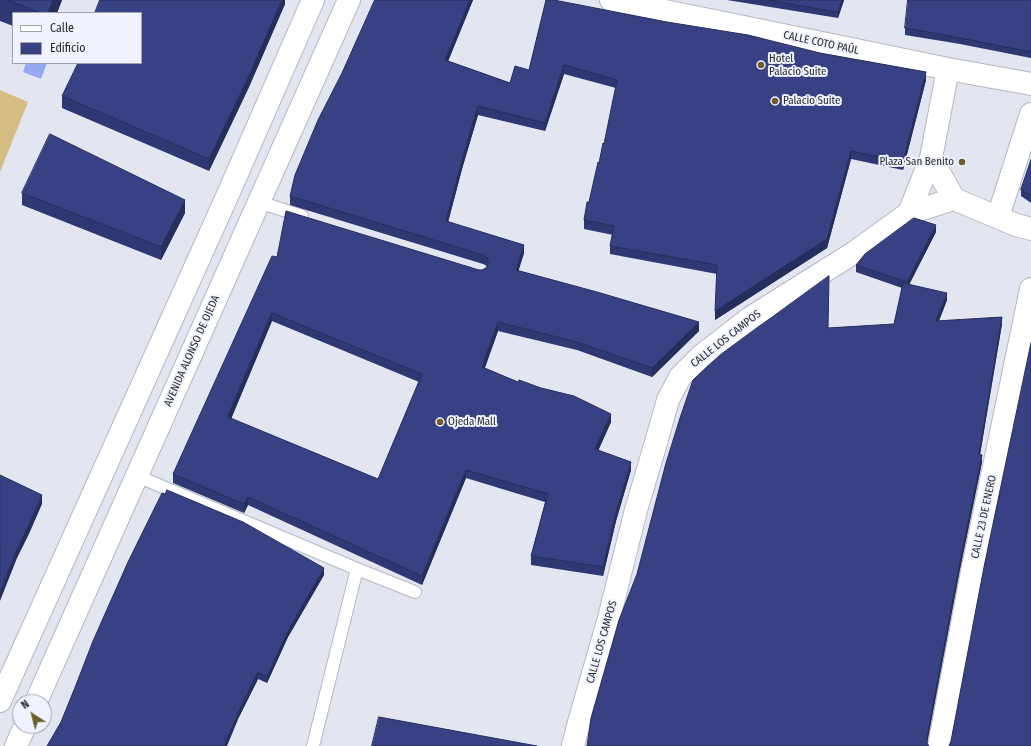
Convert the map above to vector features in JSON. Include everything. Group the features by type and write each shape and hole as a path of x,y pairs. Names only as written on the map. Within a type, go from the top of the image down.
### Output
{"street":[{"path":"0,701 313,0"},
{"name":"AVENIDA ALONSO DE OJEDA","path":"40,694 350,0"},
{"name":"CALLE COTO PAÚL","path":"611,0 695,9 948,69 1031,84"},
{"path":"909,213 931,158 948,69"},
{"path":"998,217 1031,114"},
{"path":"931,158 954,199 1016,225 1031,229"},
{"path":"909,213 954,199"},
{"name":"CALLE LOS CAMPOS","path":"573,746 609,618 636,510 654,446 668,400 680,377 700,356 750,318 855,252 909,213"},
{"name":"CALLE 23 DE ENERO","path":"939,746 972,572 1031,289"},
{"path":"16,746 21,734"}],"lane":[{"path":"259,202 315,220"},
{"path":"136,476 415,592"},
{"path":"313,746 357,569"}],"shaded area":[{"path":"0,90 28,102 0,172"}],"water":[{"path":"26,64 47,64 41,79 23,72"}],"building":[{"path":"8,0 53,0 48,12 38,12"},
{"path":"100,0 282,0 249,76 209,159 62,96 78,64 142,64 142,12 95,12"},
{"path":"375,0 470,0 445,60 510,83 515,66 529,70 546,0 554,0 667,22 748,35 820,53 926,72 903,162 851,151 827,239 715,311 717,265 610,246 614,226 584,220 587,202 589,202 603,143 604,144 617,80 564,65 545,123 478,106 446,221 524,245 516,270 699,322 652,368 577,342 498,322 482,367 518,382 519,380 541,388 574,396 611,414 595,449 631,462 616,513 603,567 531,556 548,494 466,470 422,576 248,497 244,504 173,474 272,256 277,257 286,211 479,270 486,268 488,264 487,258 483,255 290,196 295,175 318,120 342,73","holes":["272,313 422,374 378,479 228,417"]},
{"path":"768,0 842,0 838,12"},
{"path":"908,0 1031,0 1031,52 905,28"},
{"path":"50,134 185,200 161,247 22,193"},
{"path":"1031,160 1031,196 1021,190"},
{"path":"914,218 936,225 907,282 856,265 865,254"},
{"path":"829,276 828,328 894,324 903,283 947,293 936,321 1002,317 979,454 982,455 927,737 927,743 929,746 587,746 591,718 619,620 637,574 666,463 693,380 720,355"},
{"path":"1031,343 1031,746 949,746 984,567"},
{"path":"0,475 42,495 17,549 0,592"},
{"path":"167,490 243,522 324,568 288,631 267,677 258,672 224,746 47,746 61,722 93,641 128,562 162,493 165,494"},
{"path":"379,717 537,746 372,746"}],"place":[{"name":"Hotel Palacio Suite","path":"761,65"},
{"name":"Palacio Suite","path":"775,101"},
{"name":"Plaza San Benito","path":"962,162"},
{"name":"Ojeda Mall","path":"440,422"}]}
